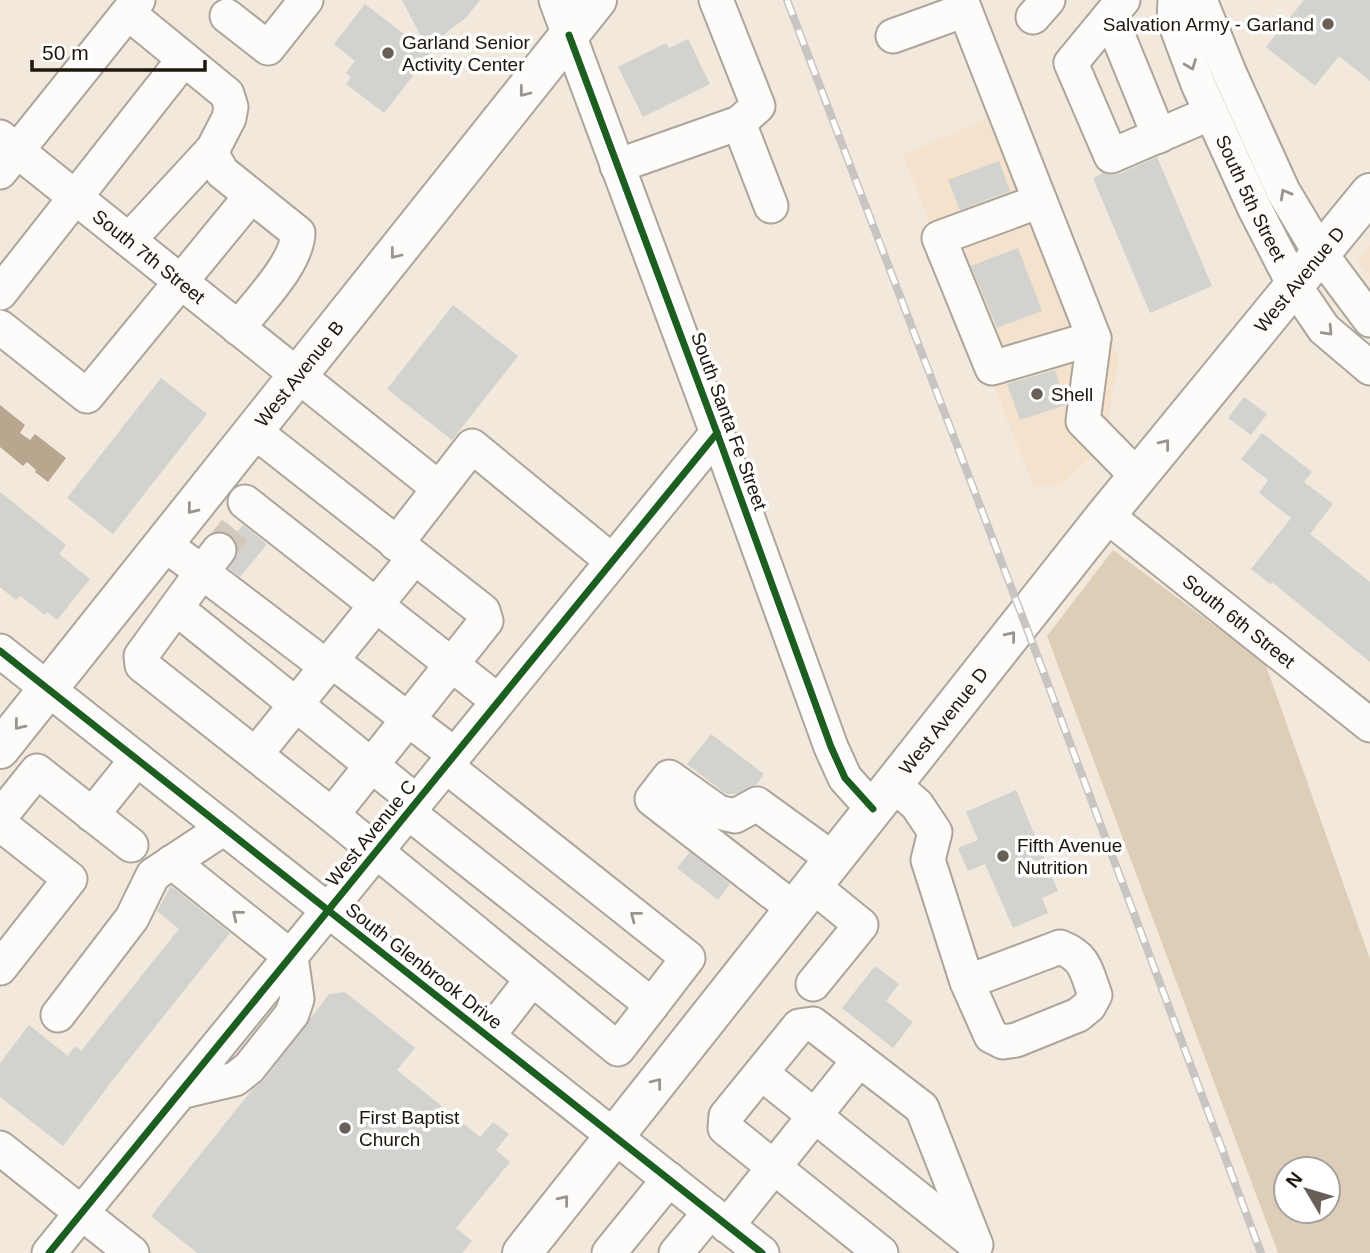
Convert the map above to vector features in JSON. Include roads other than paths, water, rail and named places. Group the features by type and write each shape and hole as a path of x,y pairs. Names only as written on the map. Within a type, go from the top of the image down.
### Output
{"main road":[{"name":"West Avenue B","path":"0,749 298,376 563,17 597,0"},
{"name":"West Avenue D","path":"522,1253 1106,515 1370,193"}],"street":[{"path":"225,5 268,48 306,0"},
{"path":"617,166 739,123 758,106 716,0"},
{"name":"South 5th Street","path":"1175,0 1174,20 1211,113 1254,207 1294,285 1324,329 1370,368"},
{"name":"South 5th Street","path":"1200,0 1283,191 1320,253 1370,320"},
{"path":"893,36 963,5 1094,338 1083,421 1138,477"},
{"path":"6,153 133,7 184,60 227,94 231,107 229,118 213,149 129,240"},
{"path":"1116,8 1158,136"},
{"path":"1116,8 1071,63 1111,156 1211,113"},
{"name":"South Santa Fe Street","path":"563,17 831,747 845,778 883,797 917,805 935,832 928,860 967,982"},
{"path":"0,293 184,60"},
{"path":"739,123 771,206"},
{"path":"213,149 214,158 222,172 298,233 298,244 285,268 238,328"},
{"name":"South 7th Street","path":"6,153 75,198 426,478"},
{"path":"0,327 87,396 251,196"},
{"path":"1040,201 939,238 992,368 1094,338"},
{"path":"254,431 483,611 486,621 332,815"},
{"name":"West Avenue C","path":"49,1253 717,433"},
{"path":"256,754 376,605 405,551 472,446 612,561"},
{"path":"225,538 327,667 341,668 408,719 450,760 688,958 618,1049 332,815 142,665 141,656 225,538 228,463"},
{"name":"South 6th Street","path":"1106,515 1370,726"},
{"path":"164,544 225,538 376,605 498,701"},
{"path":"176,608 372,767 413,808 652,1005"},
{"name":"South Glenbrook Drive","path":"0,651 759,1252"},
{"path":"92,814 137,759"},
{"path":"0,968 80,886 4,835 37,771 131,845"},
{"path":"58,1015 132,918 153,874 224,828"},
{"path":"172,862 291,957"},
{"path":"813,885 861,925 813,984"},
{"path":"488,1036 532,979"},
{"path":"881,1253 725,1128 726,1116 799,1026 813,1024 922,1108 973,1249"},
{"path":"636,1220 676,1253 719,1219 774,1167 859,1060"},
{"path":"761,1073 973,1249"},
{"path":"0,1148 132,1253"},
{"path":"609,1253 669,1179"}],"tunnel":[{"path":"219,550 235,530"}],"railway":[{"path":"787,0 1261,1253"}],"place":[{"name":"Salvation Army - Garland","path":"1328,24"},
{"name":"Garland Senior Activity Center","path":"388,53"},
{"name":"Shell","path":"1037,394"},
{"name":"Fifth Avenue Nutrition","path":"1003,856"},
{"name":"First Baptist Church","path":"345,1128"}]}
